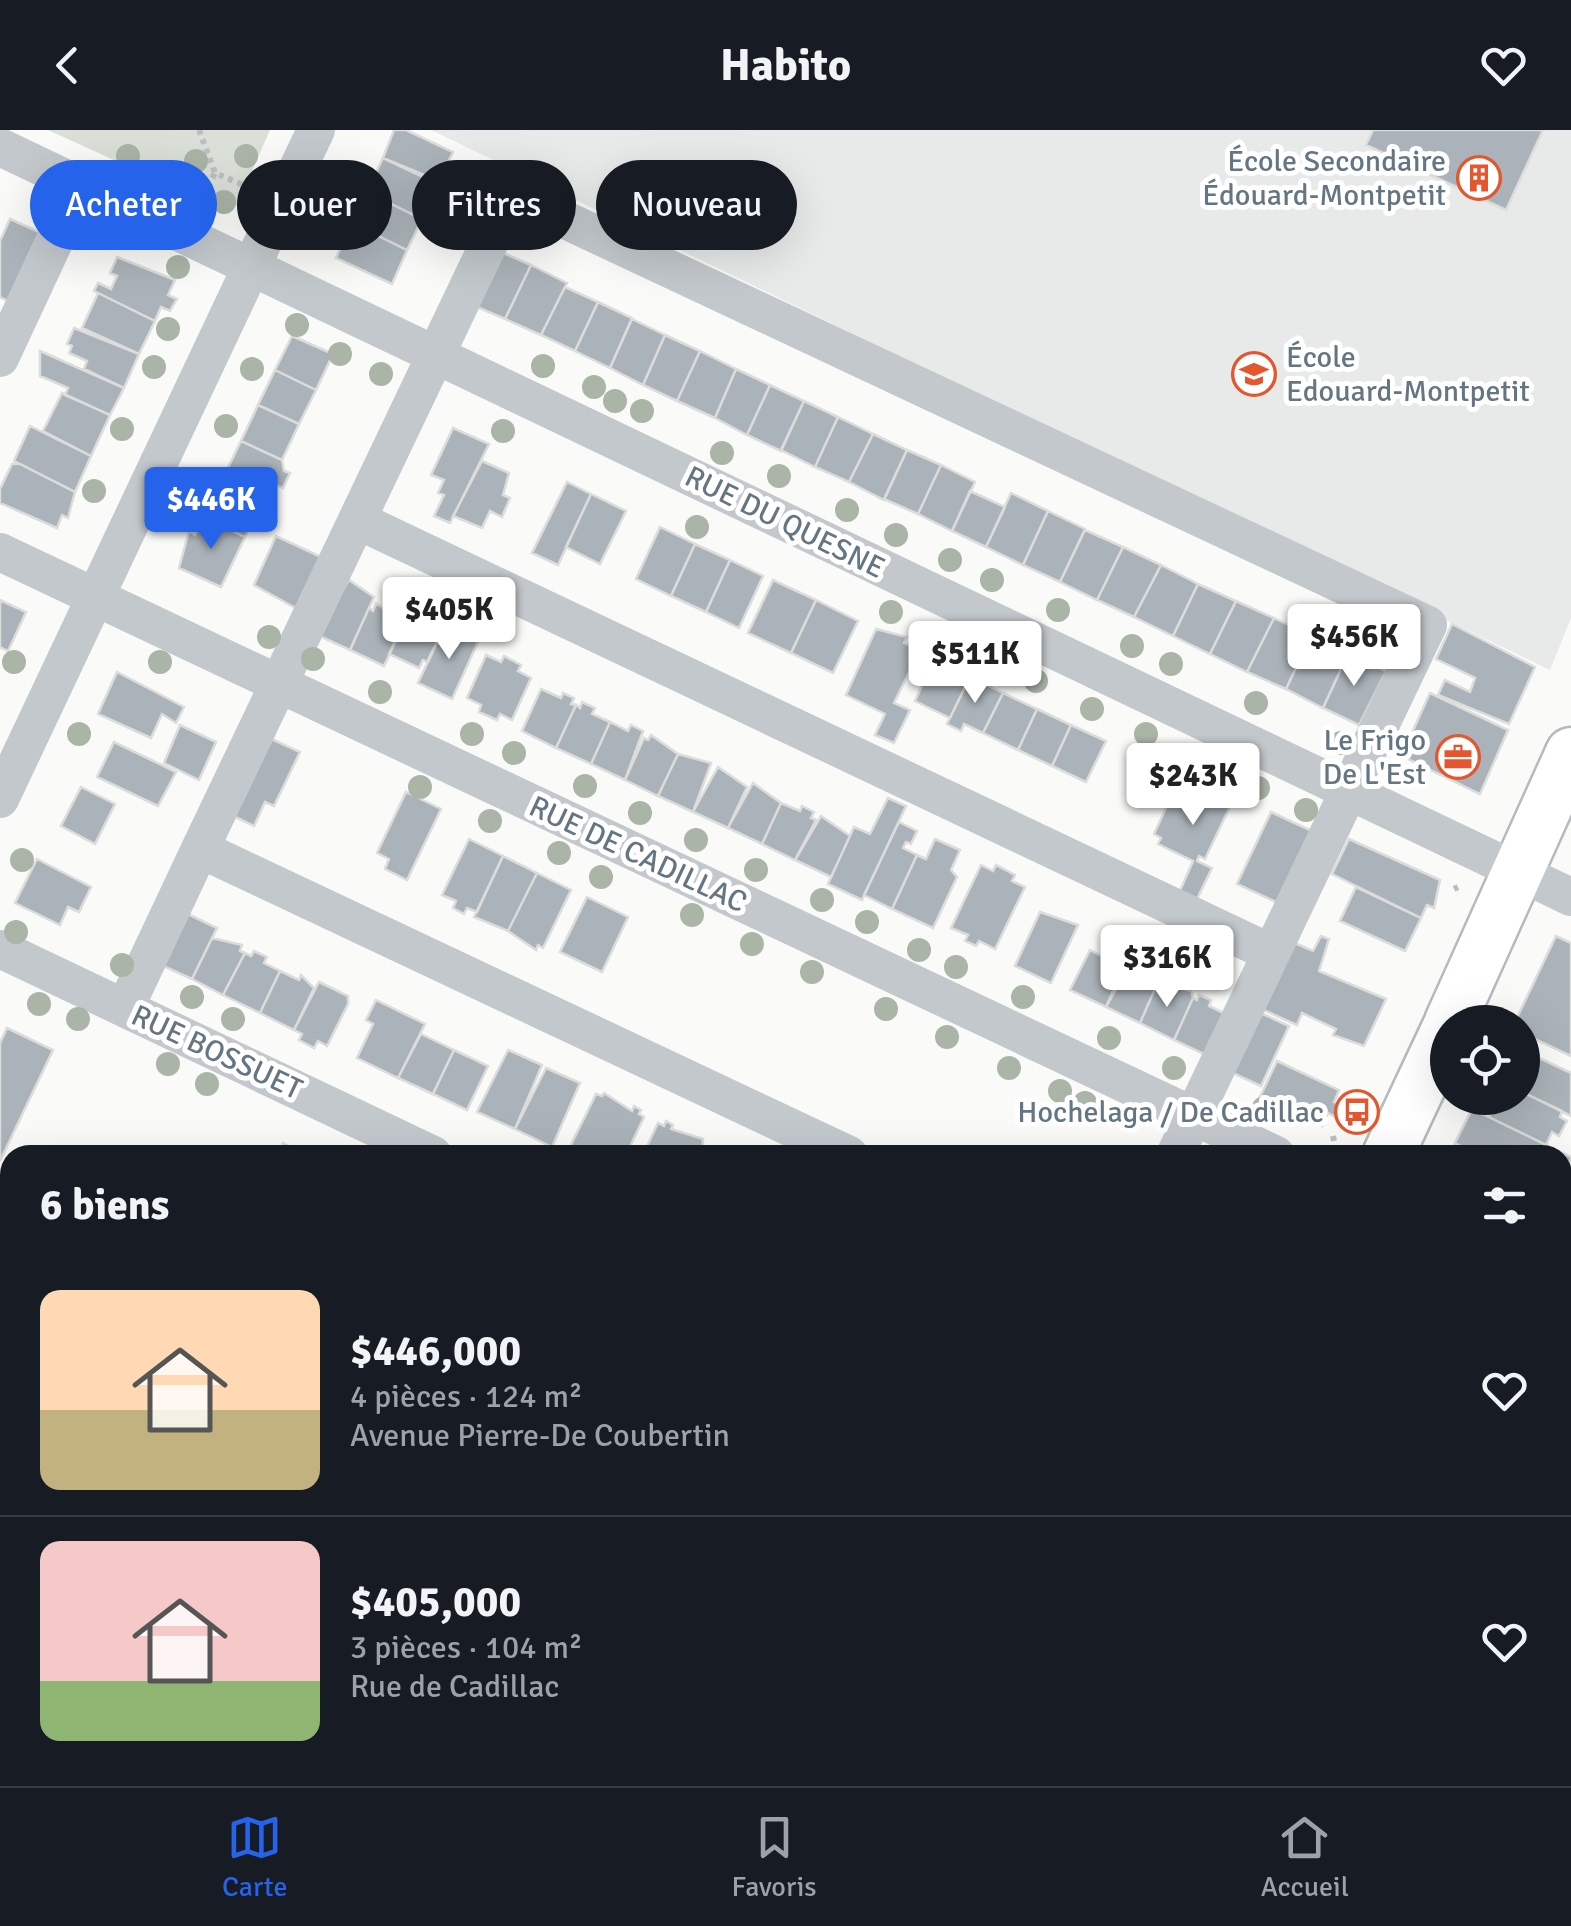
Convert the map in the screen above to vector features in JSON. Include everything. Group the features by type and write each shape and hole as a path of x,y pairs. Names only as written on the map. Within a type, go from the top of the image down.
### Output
{"main road":[{"path":"1458,1005 1571,753"},
{"path":"1393,1145 1430,1065"}],"street":[{"path":"0,799 316,130"},
{"name":"RUE DU QUESNE","path":"0,147 30,161"},
{"path":"125,1008 512,196 1428,626 1346,790 1180,1145"},
{"path":"1,353 49,250"},
{"name":"RUE DU QUESNE","path":"215,250 1571,897"},
{"path":"357,520 1271,953"},
{"name":"RUE DE CADILLAC","path":"0,552 1254,1145"},
{"path":"200,849 828,1145"},
{"name":"RUE BOSSUET","path":"0,949 412,1145"}],"path":[{"path":"198,130 209,160"}],"shaded area":[{"path":"48,130 270,130 257,160 237,160 237,205 226,211 217,207 217,160 114,160"},
{"name":"École Edouard-Montpetit","path":"431,130 1571,130 1571,618 1550,670 680,250 797,250 797,160 596,160 596,210 576,200 576,160 493,160"}],"building":[{"path":"394,130 406,130 453,152 449,160 412,160 412,170 383,158"},
{"name":"École Secondaire Édouard-Montpetit","path":"1373,130 1543,130 1506,210 1366,145"},
{"path":"392,162 412,172 412,214 392,204"},
{"path":"392,204 412,214 412,240 407,250 392,243"},
{"path":"10,219 30,228 30,250 39,250 14,304 0,297 0,241"},
{"path":"392,243 407,250 392,284 336,258 340,250 392,250"},
{"path":"494,250 531,265 505,319 470,304"},
{"path":"117,257 175,280 168,295 177,299 170,311 161,307 155,321 94,291 98,283 111,289 117,276 110,273"},
{"path":"531,265 567,283 541,335 505,319"},
{"path":"565,287 598,302 575,351 541,335"},
{"path":"98,293 155,321 139,354 82,328"},
{"path":"598,302 632,318 610,368 575,351"},
{"path":"632,319 665,335 643,385 610,368"},
{"path":"74,328 139,354 124,388 84,369 87,361 69,353 72,346 67,344"},
{"path":"665,335 700,351 677,401 643,385"},
{"path":"292,336 333,354 316,390 275,370"},
{"path":"40,351 124,388 110,415 65,395 68,388 40,376"},
{"path":"700,351 736,369 715,418 677,401"},
{"path":"736,369 770,385 747,435 715,418"},
{"path":"275,370 316,390 299,424 258,405"},
{"path":"770,385 804,401 781,451 747,435"},
{"path":"62,393 110,415 91,456 43,431"},
{"path":"804,401 838,417 815,467 781,450"},
{"path":"258,405 299,424 282,460 241,441"},
{"path":"838,417 873,434 849,482 815,467"},
{"path":"30,426 91,456 75,492 14,461"},
{"path":"453,428 489,444 450,523 434,516 444,495 438,493 444,480 431,475"},
{"path":"873,434 907,450 884,500 849,482"},
{"path":"241,441 282,460 284,471 290,473 283,488 271,483 265,495 224,476"},
{"path":"907,450 941,465 918,514 884,499"},
{"path":"482,461 509,473 503,495 510,498 502,517 490,511 482,528 453,516"},
{"path":"12,464 20,464 75,492 68,518 62,515 57,528 0,503 0,489"},
{"path":"941,465 975,482 952,531 918,514"},
{"path":"224,476 265,495 245,537 204,517"},
{"path":"567,482 591,494 558,565 532,553"},
{"path":"970,491 1005,507 986,547 952,531"},
{"path":"1011,493 1048,511 1023,565 986,547"},
{"path":"591,494 626,511 600,564 566,547"},
{"path":"1048,511 1085,529 1060,582 1023,565"},
{"path":"204,517 245,537 221,587 179,568 189,531 195,535"},
{"path":"660,527 695,544 671,596 636,579"},
{"path":"1085,530 1123,547 1097,600 1060,582"},
{"path":"276,536 321,557 301,611 254,585"},
{"path":"695,544 730,560 706,612 671,596"},
{"path":"1123,547 1161,565 1134,617 1097,600"},
{"path":"730,560 763,576 739,628 706,612"},
{"path":"1161,565 1198,584 1173,636 1134,617"},
{"path":"349,580 374,597 350,650 315,634"},
{"path":"773,580 816,600 791,653 748,633"},
{"path":"1198,584 1236,601 1210,654 1173,636"},
{"path":"406,598 414,602 384,666 350,650 369,608 373,611 376,603 397,619"},
{"path":"0,600 26,612 8,651 0,647"},
{"path":"415,600 436,608 432,616 446,623 427,662 423,660 419,668 389,654"},
{"path":"816,600 858,621 833,673 791,653"},
{"path":"1236,601 1274,618 1247,672 1210,654"},
{"path":"1274,618 1311,636 1286,689 1247,672"},
{"path":"1452,624 1535,667 1509,724 1438,695 1445,680 1470,692 1475,678 1436,659"},
{"path":"445,626 475,634 472,640 478,642 452,699 418,683"},
{"path":"876,629 907,637 904,643 920,650 894,703 910,710 894,743 875,735 885,714 846,695"},
{"path":"1311,636 1348,654 1323,708 1286,689"},
{"path":"1348,654 1386,671 1359,725 1323,708"},
{"path":"486,655 501,662 504,656 521,665 518,671 531,678 512,720 500,714 497,720 479,712 481,705 467,698"},
{"path":"934,660 970,677 950,718 915,701"},
{"path":"117,672 184,707 176,723 162,714 151,738 98,714"},
{"path":"970,677 1003,693 983,733 964,724 961,731 947,724"},
{"path":"541,689 561,698 563,693 574,698 571,704 576,705 556,748 522,731"},
{"path":"1003,693 1037,709 1018,750 983,733"},
{"path":"1430,693 1508,730 1480,794 1406,758 1411,746 1407,744"},
{"path":"582,702 595,708 592,714 610,722 591,764 556,748 576,705 580,708"},
{"path":"1037,709 1071,725 1052,766 1018,750"},
{"path":"610,722 628,731 631,725 643,731 625,780 591,764"},
{"path":"180,725 216,742 199,780 164,763"},
{"path":"1071,725 1106,741 1086,782 1052,766"},
{"path":"651,735 678,754 658,796 625,780 644,738 648,740"},
{"path":"265,736 300,752 274,806 265,802 254,826 229,814"},
{"path":"114,742 176,772 158,806 97,777"},
{"path":"678,754 711,763 693,812 658,796"},
{"path":"718,767 747,787 728,828 693,812"},
{"path":"1182,774 1234,798 1205,859 1199,856 1197,861 1212,868 1196,901 1179,893 1193,861 1158,844 1161,838 1154,834"},
{"path":"753,783 781,803 762,844 728,828"},
{"path":"81,787 115,804 95,844 61,826"},
{"path":"406,792 441,809 407,880 385,869 389,859 377,853"},
{"path":"888,798 906,806 862,900 828,884 854,827 870,834"},
{"path":"781,803 800,811 802,806 814,812 811,818 816,820 795,860 762,844"},
{"path":"1271,812 1312,831 1278,903 1237,884"},
{"path":"821,816 850,836 831,877 795,860"},
{"path":"899,822 917,831 911,844 906,842 903,848 917,855 892,909 864,895"},
{"path":"469,839 503,856 477,912 467,908 464,914 453,908 456,901 442,895"},
{"path":"935,839 960,850 951,870 957,877 933,928 892,909 917,855 926,859"},
{"path":"1349,839 1440,880 1434,908 1427,905 1421,918 1332,874"},
{"path":"503,856 537,873 508,931 474,917"},
{"path":"37,859 91,887 79,912 68,907 60,925 15,903"},
{"path":"981,865 993,871 996,865 1015,875 1012,881 1025,887 995,949 979,941 976,946 965,941 968,935 951,928"},
{"path":"537,873 571,890 543,948 538,945 536,950 508,931"},
{"path":"1356,887 1421,918 1405,951 1340,921"},
{"path":"587,897 628,917 602,972 560,952"},
{"path":"1040,912 1078,925 1051,983 1015,966"},
{"path":"186,913 217,928 192,979 161,965"},
{"path":"1111,936 1132,947 1106,1007 1070,990 1090,950 1102,956"},
{"path":"1321,936 1329,939 1319,971 1386,999 1364,1046 1333,1035 1336,1029 1302,1013 1297,1025 1257,1007 1288,940 1313,951"},
{"path":"1556,936 1571,943 1571,1056 1540,1041 1540,1005 1523,1005"},
{"path":"212,938 242,945 240,951 245,953 223,995 192,979"},
{"path":"254,951 267,957 264,963 280,971 260,1013 223,995 245,953 251,956"},
{"path":"1131,963 1158,982 1140,1023 1106,1007"},
{"path":"280,971 299,980 301,975 314,988 294,1030 260,1013"},
{"path":"319,982 348,996 348,1004 327,1046 318,1041 314,1048 299,1040 302,1034 294,1030"},
{"path":"1158,982 1191,991 1193,998 1174,1040 1140,1023"},
{"path":"1199,995 1211,1000 1209,1006 1228,1015 1208,1056 1174,1040 1193,998 1197,1000"},
{"path":"376,1000 425,1024 398,1078 357,1058 373,1024 366,1020"},
{"path":"1254,1010 1289,1026 1261,1086 1226,1070"},
{"path":"7,1028 53,1050 8,1145 0,1145 0,1043"},
{"path":"421,1034 454,1050 433,1094 398,1078"},
{"path":"454,1050 488,1066 467,1110 433,1094"},
{"path":"508,1050 542,1065 515,1129 477,1112"},
{"path":"1540,1058 1571,1073 1571,1116 1540,1101"},
{"path":"1277,1061 1339,1090 1334,1102 1341,1105 1335,1117 1328,1113 1322,1126 1260,1097"},
{"path":"546,1068 580,1083 553,1145 515,1129"},
{"path":"604,1093 632,1111 634,1106 641,1110 639,1114 644,1117 631,1145 571,1145 596,1094"},
{"path":"1540,1101 1562,1111 1560,1117 1567,1121 1559,1136 1552,1132 1546,1145 1489,1117 1540,1115"},
{"path":"1469,1115 1484,1115 1546,1145 1455,1143"},
{"path":"666,1121 673,1125 671,1129 703,1139 703,1145 648,1145 658,1123 664,1126"}],"place":[{"name":"École Secondaire Édouard-Montpetit","path":"1479,178"},
{"name":"École Edouard-Montpetit","path":"1254,374"},
{"name":"Le Frigo De L'Est","path":"1458,757"},
{"name":"Hochelaga / De Cadillac","path":"1357,1112"}]}
